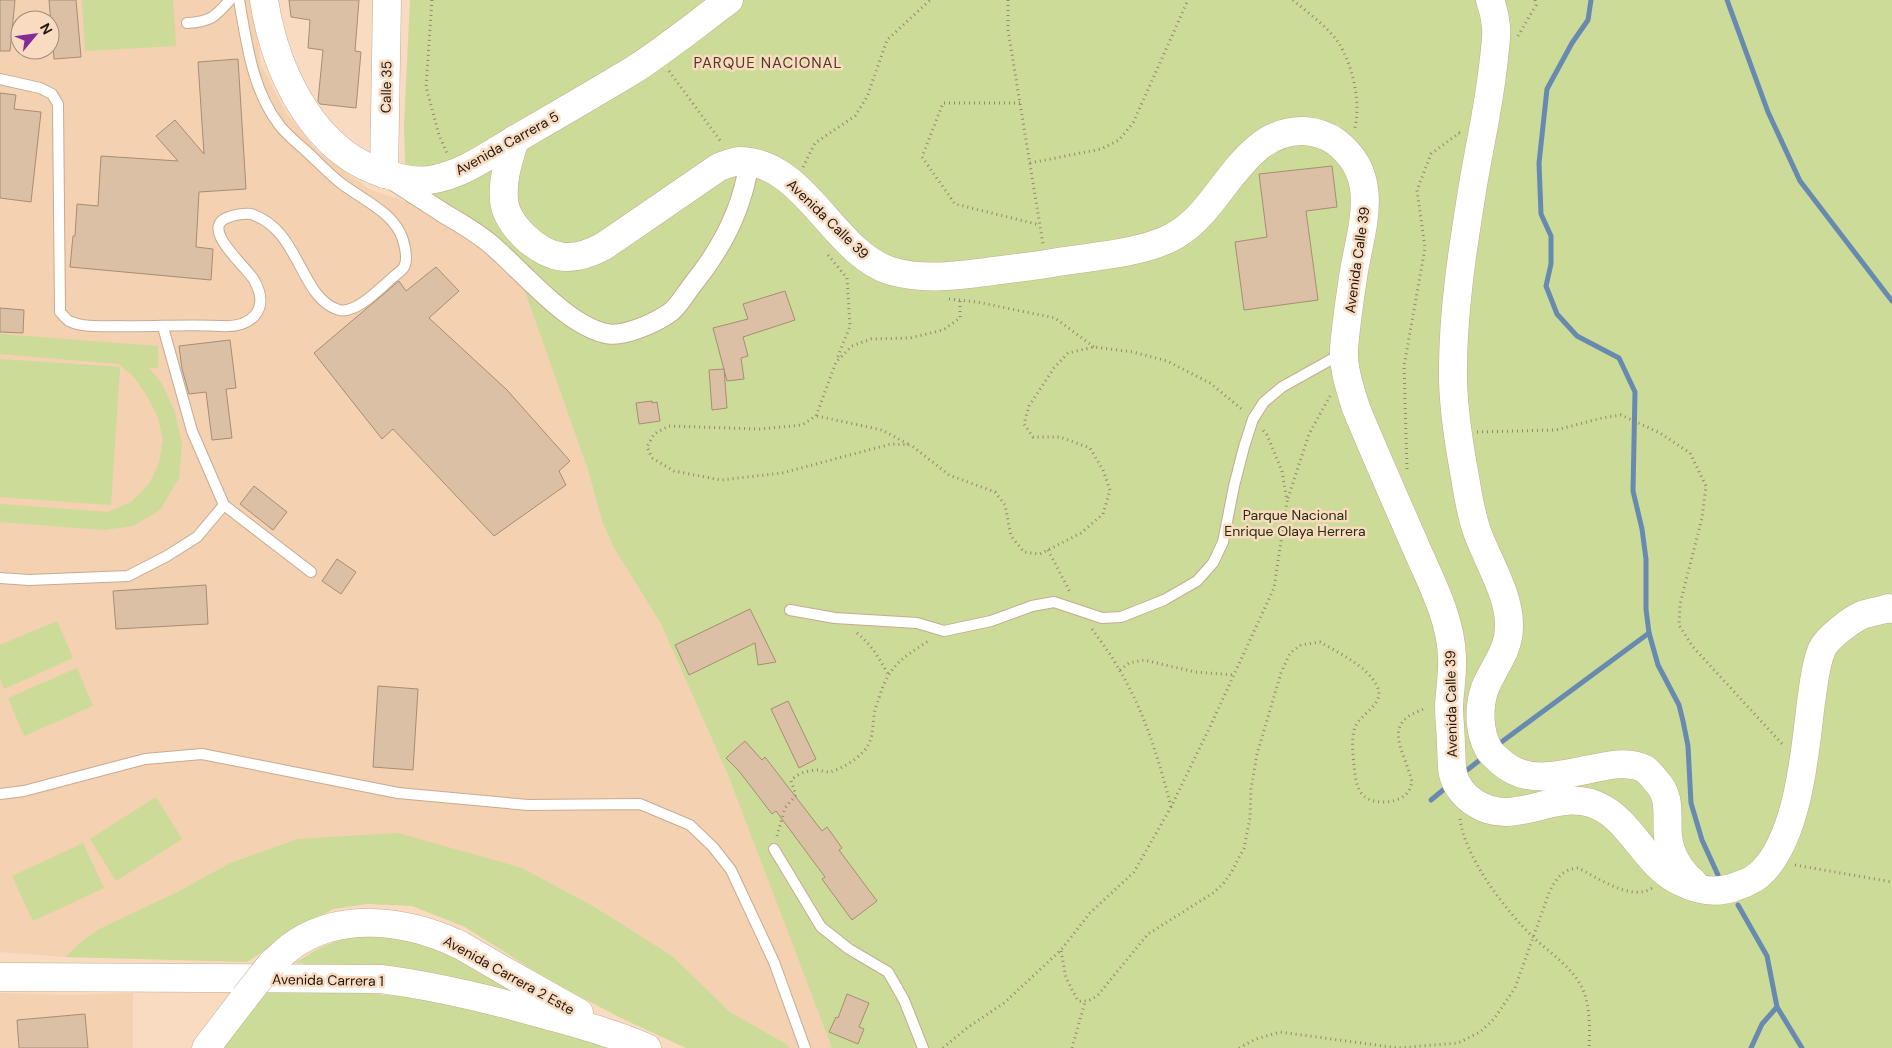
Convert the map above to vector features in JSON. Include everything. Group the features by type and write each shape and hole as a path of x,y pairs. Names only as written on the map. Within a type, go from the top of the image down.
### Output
{"street":[{"name":"Avenida Carrera 5","path":"264,0 274,47 286,75 300,103 332,143 347,155 369,168 407,180 427,181 444,177 480,161 606,86 656,54 730,0"},
{"name":"Calle 35","path":"384,174 387,0"},
{"path":"1490,0 1497,28 1491,81 1456,302 1453,381 1457,433 1470,505 1477,532 1504,598 1510,621 1506,648 1485,689 1481,707 1482,732 1490,753 1506,766 1520,773 1536,776 1564,775 1616,765 1632,765 1646,770 1660,784 1667,797 1668,837 1672,855 1681,870 1704,890"},
{"name":"Avenida Calle 39","path":"742,162 759,164 781,175 802,192 842,236 870,260 890,270 916,276 942,277 1046,264 1146,248 1181,232 1204,212 1242,164 1254,151 1268,141 1283,134 1304,131 1324,135 1336,142 1348,153 1357,167 1362,179 1366,211 1354,271 1345,360 1356,408 1448,625 1452,656 1449,706 1457,791"},
{"path":"384,174 495,247 532,285 570,316 591,328 609,334 641,328 672,310 702,273 730,227 743,196 742,162 719,167 588,255 563,257 550,254 533,245 516,228 508,216 504,201 504,180 515,139"},
{"path":"1457,791 1486,809 1498,812 1511,813 1571,799 1593,802 1614,815 1645,852 1679,882 1704,890 1721,891 1749,882 1762,872 1772,860 1790,822 1802,766 1816,669 1822,647 1835,634 1860,616 1888,608 1892,609"},
{"name":"Avenida Carrera 2 Este","path":"206,1048 272,964 290,948 307,937 338,926 380,923 417,928 460,946 618,1035"},
{"name":"Avenida Carrera 1","path":"0,977 381,979 413,983 482,997 618,1035 647,1048"}],"lane":[{"path":"187,23 203,22 212,18 230,0"},
{"path":"0,79 40,88 52,94 58,104 60,312 68,320 87,326 164,327 234,327 249,322 256,314 260,302 254,280 222,243 218,232 220,224 227,217 248,214 269,223 288,243 314,291 328,304 341,310 352,308 363,303 404,267 406,256 403,240 395,224 378,209 341,183 280,127 251,69 239,0"},
{"path":"164,327 192,431 224,505 311,572"},
{"path":"790,610 835,618 917,624 944,631 991,622 1032,606 1054,602 1102,618 1121,617 1150,606 1197,580 1213,564 1223,542 1234,486 1253,419 1264,402 1282,387 1345,360"},
{"path":"0,578 29,580 128,576 167,556 197,537 224,505"},
{"path":"0,794 24,791 145,759 202,754 398,794 528,805 640,804 690,825 713,847 731,870 774,962 805,1048"},
{"path":"774,849 821,926 848,949 888,972 904,1000 923,1048"}],"path":[{"path":"432,0 426,87 439,136 457,172"},
{"path":"802,192 803,164 815,143 855,116 867,97 887,40 930,0"},
{"path":"1008,0 1008,30 1046,264"},
{"path":"1030,163 1101,149 1120,140 1132,123 1188,0"},
{"path":"1293,0 1318,21 1338,42 1351,70 1358,103 1356,125 1348,153"},
{"path":"656,54 742,162"},
{"path":"1020,103 943,103 922,157 955,204 1040,226"},
{"path":"1408,473 1404,366 1425,248 1417,190 1431,154 1459,133 1479,148"},
{"path":"824,250 847,278 850,326 816,416 802,425 760,429 669,426 654,434 647,447 652,458 674,471 721,480 782,473 891,444 911,445"},
{"path":"836,362 852,346 871,339 910,338 943,330 960,318 960,301"},
{"path":"816,416 882,430 911,445 949,475 995,492 1005,505 1011,536 1024,552 1040,554 1081,533 1104,514 1110,490 1103,470 1090,448 1060,437 1033,437 1024,424 1029,406 1054,368 1068,352 1094,347 1133,352 1167,361 1210,383 1253,419 1267,435 1282,471 1287,501"},
{"path":"943,1048 967,1028 1004,1003 1061,950 1090,913 1134,872 1171,807 1274,588 1287,501 1309,434 1345,360"},
{"path":"1457,433 1556,430 1621,415 1660,433 1690,453 1706,486 1702,518 1680,604 1679,625 1692,647 1802,766"},
{"path":"1048,550 1079,610 1120,670 1139,707 1157,755 1171,807"},
{"path":"835,618 865,639 878,655 888,674"},
{"path":"774,849 785,808 796,795 791,781 793,778 808,771 829,772 862,754 868,746 874,730 876,707 888,674 899,661 944,631"},
{"path":"1061,950 1066,978 1078,1001 1085,1002 1091,1000 1098,995 1148,934 1224,884 1244,848 1250,818 1251,788 1257,754 1281,673 1290,653 1300,646 1320,642 1346,657 1366,672 1377,686 1378,700 1355,727 1353,744 1354,767 1358,787 1363,796 1385,802 1397,800 1408,793 1412,782 1398,743 1399,730 1402,721 1416,712 1433,707"},
{"path":"1120,670 1129,663 1144,660 1195,672 1234,674"},
{"path":"1457,791 1462,830 1478,866 1500,898 1534,937 1568,968 1584,993 1590,1021 1589,1048"},
{"path":"1772,860 1892,882"},
{"path":"1239,1048 1256,1039 1280,1032 1398,1048 1458,1043 1480,1032 1494,1019 1515,988 1555,881 1563,872 1570,868 1578,868 1629,892 1646,892 1669,875"},
{"path":"1072,1048 1085,1002"}],"shaded area":[{"path":"0,0 252,0 261,65 287,114 318,152 369,189 406,202 476,242 518,272 588,470 602,521 614,548 661,624 728,775 832,1048 789,1048 788,1045 730,1012 671,956 593,906 522,868 461,852 297,839 230,863 179,891 99,929 82,941 65,957 0,952"},
{"path":"0,993 71,995 133,993 133,1048 0,1048"}],"green space":[{"path":"82,0 173,0 176,46 85,51"},
{"name":"Parque Nacional Enrique Olaya Herrera","path":"410,0 1892,0 1892,1048 832,1048 728,775 661,624 614,548 602,521 588,470 518,272 476,242 406,202 404,125"},
{"path":"0,334 158,346 158,368 149,368 162,384 175,412 182,444 179,478 160,510 133,526 104,530 0,522 0,504 108,512 131,502 149,484 159,463 163,439 157,415 146,394 134,377 119,364 0,354"},
{"path":"0,359 120,367 111,505 0,497"},
{"path":"57,621 73,658 4,689 0,679 0,645"},
{"path":"77,668 93,706 24,736 8,698"},
{"path":"156,797 182,839 116,881 90,839"},
{"path":"398,833 522,868 593,906 672,956 730,1012 788,1045 789,1048 686,1048 623,1019 550,981 465,927 412,906 367,904 333,909 247,962 65,957 82,941 99,929 179,891 230,863 297,839"},
{"path":"83,843 104,888 33,921 12,876"},
{"path":"354,935 388,935 426,945 463,961 532,1000 414,972 295,963 321,947"},
{"path":"312,988 386,995 453,998 609,1048 218,1048 266,991"}],"building":[{"path":"0,0 15,0 14,10 10,10 10,51 0,51"},
{"path":"49,0 76,0 81,57 60,59 60,10 50,10"},
{"path":"289,0 359,0 355,51 361,52 356,108 320,104 318,101 323,50 308,48 310,20 291,17"},
{"path":"238,59 246,189 199,192 196,247 213,249 211,280 70,267 73,236 75,236 77,204 98,206 101,156 178,161 156,136 175,120 204,154 198,62"},
{"path":"0,93 16,95 14,109 41,112 31,202 0,198"},
{"path":"1332,166 1337,207 1306,211 1318,300 1244,310 1235,242 1267,237 1259,174"},
{"path":"436,267 459,291 429,318 507,390 570,461 559,471 566,485 494,536 393,429 382,439 314,353 399,281 406,291"},
{"path":"785,291 795,320 743,337 748,356 741,358 744,379 727,381 713,328 748,319 743,304"},
{"path":"0,308 24,310 23,333 0,332"},
{"path":"230,340 236,388 226,389 232,438 212,440 206,392 189,394 182,369 179,346"},
{"path":"724,369 727,408 712,410 709,370"},
{"path":"652,401 652,403 657,402 660,421 639,424 636,403"},
{"path":"254,486 287,512 273,530 240,504"},
{"path":"337,559 356,572 341,594 322,581"},
{"path":"206,585 208,624 116,629 113,591"},
{"path":"750,609 776,662 758,665 755,643 689,675 675,645"},
{"path":"378,686 418,689 413,770 373,767"},
{"path":"788,701 816,759 799,768 771,709"},
{"path":"745,741 762,760 765,757 822,831 827,827 842,848 839,850 877,901 852,920 822,879 825,877 776,811 772,814 739,771 726,758"},
{"path":"847,994 869,1003 859,1027 864,1029 858,1044 829,1032 836,1017 838,1018"},
{"path":"85,1014 88,1048 19,1048 17,1020"}],"waterway":[{"path":"1591,0 1588,20 1572,43 1547,89 1539,163 1541,214 1551,236 1551,264 1546,286 1557,314 1577,336 1619,358 1635,392 1633,491 1642,529 1646,559 1646,609 1649,633 1658,665 1679,705 1688,746 1691,803 1702,840 1718,875"},
{"path":"1727,0 1768,112 1800,181 1892,301"},
{"path":"1496,746 1649,633"},
{"path":"1462,774 1485,756"},
{"path":"1431,800 1448,786"},
{"path":"1738,905 1767,956 1777,1007 1802,1048"},
{"path":"1751,1048 1762,1024 1777,1007"}],"district":[{"name":"PARQUE NACIONAL","path":"768,63"}]}
